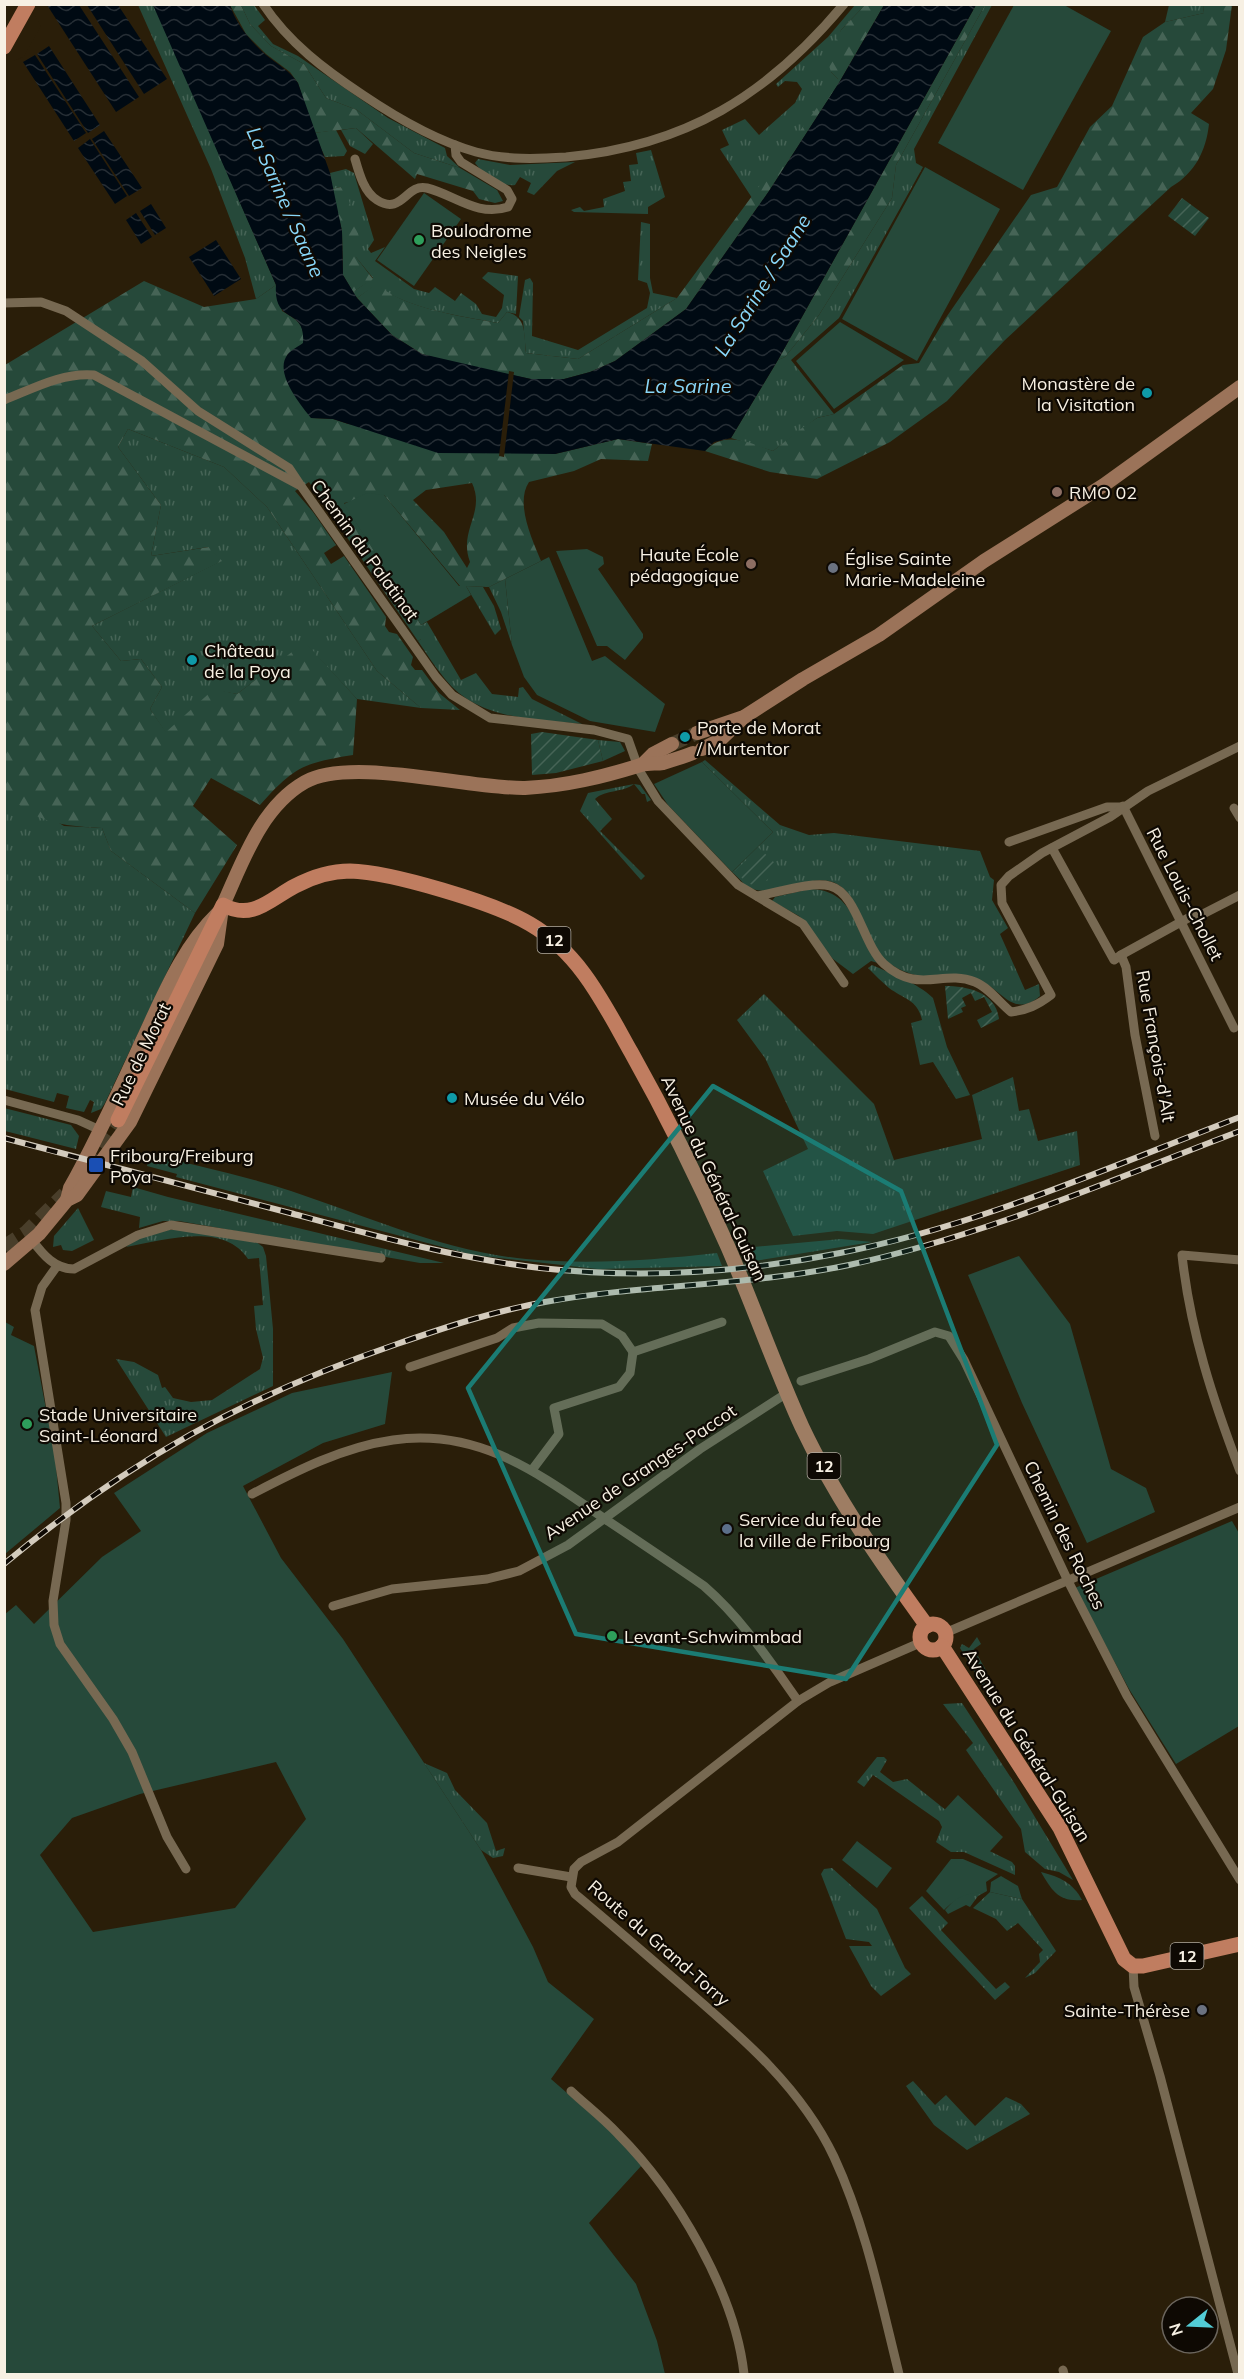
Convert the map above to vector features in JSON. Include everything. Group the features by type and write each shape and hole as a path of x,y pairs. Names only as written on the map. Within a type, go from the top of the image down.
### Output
{"main road":[{"path":"4,47 28,4"},
{"path":"640,766 661,763 698,751 720,740 744,717 803,678 879,635 984,561 1104,485 1239,387"},
{"path":"697,732 744,717"},
{"path":"640,766 653,754 672,744"},
{"name":"Rue de Morat","path":"4,1264 32,1240 67,1200 79,1193 130,1122 217,944 222,907 246,853 267,818 304,782 334,772 365,772 525,788 588,782 640,766"},
{"name":"Avenue du Général-Guisan","path":"222,907 235,911 250,911 272,902 291,887 312,877 348,871 379,875 501,911 545,933 570,953 612,1017 668,1117 734,1262 804,1431 858,1526 927,1626"},
{"path":"118,1120 222,907"},
{"name":"Rue de Morat","path":"67,1200 70,1188 178,965 199,932 222,907"},
{"path":"927,1626 939,1626 944,1640 932,1650 922,1642 922,1631 927,1626"},
{"name":"Avenue du Général-Guisan","path":"944,1640 1060,1828 1117,1948 1124,1959 1134,1966"},
{"name":"12","path":"1134,1966 1143,1966 1239,1944"}],"street":[{"path":"263,4 289,37 333,74 377,105 454,145 505,158 541,159 603,153 637,146 677,132 729,108 777,74 811,44 844,4"},
{"path":"355,159 366,188 376,200 389,205 399,203 414,190 424,187 470,206 500,209 508,207 512,199 507,190 461,162 454,145"},
{"path":"4,303 41,302 66,311 142,361 198,411 289,468 301,486"},
{"name":"Chemin du Palatinat","path":"4,400 60,379 83,374 94,375 301,486 312,498 436,677 452,695 490,718 594,730 628,739 640,766"},
{"path":"757,896 815,885 831,886 843,894 854,909 873,952 898,974 920,982 950,980 976,982 1011,1012 1023,1010 1051,995 1002,903 1001,885 1009,876 1052,848 1110,817 1148,791 1239,746"},
{"path":"640,766 658,801 738,885 803,924 844,983"},
{"path":"1009,842 1107,807 1122,807"},
{"name":"Rue Louis-Chollet","path":"1122,807 1234,1028"},
{"path":"1234,808 1239,818"},
{"name":"Rue François-d'Alt","path":"1052,848 1113,960 1121,955 1126,967 1135,1035 1155,1136"},
{"path":"1121,955 1181,922 1239,895"},
{"path":"4,1100 78,1120 100,1130"},
{"path":"32,1240 57,1266 74,1269 138,1234 171,1225 381,1258"},
{"path":"1239,1260 1182,1256 1186,1300 1207,1379 1239,1471"},
{"path":"57,1266 42,1287 35,1310 66,1503 53,1602 54,1625 60,1644 69,1660 113,1719 132,1752 167,1837 186,1869"},
{"path":"410,1367 497,1338 513,1328 539,1323 602,1324 622,1336 633,1352 630,1373 619,1387 554,1408 559,1434 532,1470"},
{"path":"633,1352 722,1323"},
{"name":"Chemin des Roches","path":"801,1381 869,1359 935,1332 949,1336 964,1360 1068,1581 1127,1696 1239,1880"},
{"name":"Avenue de Granges-Paccot","path":"333,1606 392,1589 487,1579 519,1571 568,1545 603,1517 700,1449 787,1393"},
{"path":"252,1494 319,1462 363,1446 392,1440 426,1437 478,1445 532,1470 704,1586 723,1602 752,1636 798,1701"},
{"path":"944,1640 1068,1581 1239,1508"},
{"name":"Route du Grand-Torry","path":"899,2374 863,2234 845,2183 820,2132 791,2090 761,2055 575,1894 571,1887 571,1877 574,1869 581,1862 618,1842 798,1701 830,1682 922,1642"},
{"path":"518,1869 571,1877"},
{"path":"1134,1966 1134,1988 1160,2076 1238,2374"},
{"path":"571,2091 619,2134 683,2217 715,2274 731,2318 744,2374"}],"highlighted area":[{"path":"713,1086 901,1191 997,1445 846,1679 576,1634 468,1388"}],"green space":[{"path":"138,5 153,5 159,16 276,285 256,299 245,258 211,169"},
{"path":"230,5 241,5 250,24 271,46 304,64 326,98 357,110 414,153 460,168 497,190 503,201 495,203 479,199 473,191 417,174 415,179 356,128 314,133 298,83 290,72 266,54 246,34"},
{"path":"241,5 254,5 265,20 258,26 273,44 298,56 388,118 445,148 447,156 460,168 414,153 357,110 326,98 304,64 271,46 250,24"},
{"path":"855,5 865,5 841,30 831,72 840,81 758,207 720,149 729,145 722,130 745,119 759,135 795,103 802,89 797,82 785,81 778,87 776,84 828,37"},
{"path":"865,5 884,5 840,81 769,191 686,309 615,361 590,372 564,379 531,379 462,365 422,354 392,335 357,298 376,284 403,300 451,314 498,323 507,312 513,314 521,322 526,353 578,359 677,298 838,79 831,72 827,59 841,30"},
{"path":"976,5 985,5 896,165 892,198 819,315 785,357 778,360"},
{"path":"985,5 992,5 914,149 916,163 923,167 839,318 791,360 834,414 817,418 773,451 731,438 778,360 785,357 819,315 892,198 896,165"},
{"path":"1014,5 1064,5 1111,31 1023,190 938,143"},
{"path":"1169,5 1203,5 1204,13 1165,22"},
{"path":"1203,5 1232,5 1226,50 1213,89 1191,113 1209,124 1202,152 1193,168 1005,340 947,401 890,442 817,479 770,472 705,451 721,441 738,440 773,451 817,418 834,414 903,365 919,363 945,319 1031,195 1057,187 1090,127 1112,106 1143,37 1165,22 1204,13"},
{"path":"356,128 373,144 365,154 350,146 341,130"},
{"path":"336,130 347,151 344,156 325,157 314,133"},
{"path":"651,150 665,197 648,207 648,214 574,212 571,210 580,207 584,211 604,207 603,199 625,191 623,182 631,181 629,165 638,164 636,153"},
{"path":"478,159 510,165 575,162 557,171 534,195 527,192 531,183 520,177 515,185 504,184 493,179 475,163"},
{"path":"925,167 1000,209 917,361 842,319"},
{"path":"346,169 354,173 374,240 368,249 371,253 385,247 375,261 414,289 429,293 435,287 455,301 461,293 476,304 482,314 496,317 502,308 504,295 482,278 488,272 518,276 516,314 507,312 498,323 451,314 418,306 376,285 357,298 353,292 373,278 355,256 341,187 332,189 330,173"},
{"path":"341,187 347,193 362,248 356,257 373,279 353,292 343,275 342,231 332,189"},
{"name":"Boulodrome des Neigles","path":"424,193 461,219 414,286 377,260"},
{"path":"1182,198 1209,218 1195,236 1168,216"},
{"path":"641,222 650,224 650,278 653,293 677,298 578,359 526,353 523,321 519,317 525,280 530,278 533,283 532,336 578,350 647,308 650,293 647,283 638,280"},
{"path":"144,281 204,307 256,299 276,285 282,311 296,320 303,331 304,343 287,355 311,418 333,419 348,424 555,454 618,439 652,444 648,461 601,459 574,471 529,482 525,491 524,510 541,561 489,587 460,586 384,495 344,503 421,625 421,639 418,641 309,482 295,491 336,545 324,553 331,564 344,556 386,617 385,626 389,632 397,634 413,657 411,665 415,670 422,670 439,693 460,710 421,708 377,671 267,507 224,467 128,429 118,447 161,505 151,556 209,547 222,561 92,626 121,661 141,659 162,687 150,709 166,732 214,689 237,694 305,642 357,699 353,755 322,761 300,769 282,782 260,805 211,778 193,806 237,845 195,913 111,851 102,828 60,824 36,816 14,800 5,789 5,365","holes":["472,483 476,504 467,540 470,562 467,568 444,532 413,500 426,490"]},
{"path":"840,322 904,360 834,409 796,361"},
{"path":"128,429 224,467 267,507 377,671 421,708 357,699 305,643 237,694 214,690 166,733 150,709 162,687 141,659 121,661 92,626 221,561 208,547 151,556 161,505 118,447"},
{"path":"367,493 384,495 459,586 466,586 471,595 421,625 344,504"},
{"path":"587,549 603,557 604,564 598,569 643,634 643,638 625,660 607,646 597,646 556,551"},
{"path":"549,557 592,661 605,656 665,704 655,732 590,721 537,695 524,677 512,645 505,579"},
{"path":"505,579 512,645 501,612 489,587"},
{"path":"466,586 483,587 494,606 501,629 495,635"},
{"path":"427,622 461,680 476,673 492,694 518,697 519,688 523,687 532,699 582,724 508,715 473,703 458,693 445,679 418,641 421,639 421,625"},
{"path":"542,732 598,740 603,761 556,773 532,775 531,734"},
{"path":"598,740 620,742 625,751 603,761"},
{"path":"705,760 780,825 809,835 834,833 980,851 990,877 994,880 992,900 1008,928 1000,934 1025,990 1039,984 1040,996 1031,1002 1015,1003 980,981 921,976 893,966 884,959 873,944 852,899 835,883 823,880 810,881 770,891 757,890 745,885 732,872 773,832 702,762"},
{"path":"702,762 773,832 732,872 668,805 654,784"},
{"path":"4,779 5,789 64,826 102,828 111,851 195,913 105,1103 101,1109 91,1113 94,1102 90,1100 84,1112 66,1108 69,1096 57,1093 54,1102 5,1089"},
{"path":"634,784 640,785 651,800 647,802 645,794 642,794"},
{"path":"634,784 595,799 612,819 600,831 645,876 641,880 580,811 588,793"},
{"path":"759,848 780,868 759,887 747,883 735,871"},
{"path":"810,889 825,891 846,905 878,963 871,961 853,974 833,959 799,916 772,901 775,897"},
{"path":"872,965 912,983 933,998 947,1047 970,1095 956,1099 933,1062 920,1065 911,1023 922,1020 920,1013 914,1004 889,988 868,968"},
{"path":"945,986 962,987 979,992 992,1002 999,1019 981,1028 977,1020 992,1012 984,997 975,1001 971,993 962,998 966,1006 961,1008 963,1012 948,1019"},
{"path":"764,994 874,1104 894,1160 982,1139 972,1095 1013,1077 1019,1111 1029,1109 1038,1141 1077,1131 1080,1165 873,1234 837,1231 793,1236 763,1171 808,1149 765,1058 737,1020"},
{"path":"4,1108 71,1125 79,1136 76,1149 5,1131"},
{"path":"150,1154 274,1186 407,1232 495,1255 550,1261 598,1262 717,1253 722,1266 598,1269 473,1255 176,1177 177,1174 147,1166"},
{"path":"133,1187 444,1263 420,1263 179,1221 163,1221 139,1228 140,1217 101,1207 106,1191 131,1197"},
{"path":"78,1208 94,1240 72,1251 63,1250 61,1245 53,1247 54,1236"},
{"path":"168,1230 186,1230 255,1241 263,1247 266,1256 273,1329 273,1386 166,1437 116,1359 134,1362 158,1375 162,1388 165,1387 173,1398 191,1402 212,1400 260,1369 263,1358 256,1329 254,1306 263,1305 259,1258 248,1259 237,1247 224,1240 208,1237 174,1238 126,1247 138,1238"},
{"path":"841,1239 872,1242 748,1262 744,1252 754,1247"},
{"path":"1019,1256 1070,1324 1111,1469 1146,1488 1155,1512 1087,1543 1022,1403 968,1275"},
{"name":"Stade Universitaire Saint-Léonard","path":"5,1322 14,1327 11,1335 34,1346 55,1456 60,1508 5,1554"},
{"path":"392,1372 385,1424 323,1443 243,1486 281,1558 343,1639 481,1850 533,1947 548,1982 594,2019 551,2079 630,2148 643,2164 589,2223 636,2284 657,2341 665,2374 5,2374 4,1615 16,1605 34,1624 102,1557 141,1531 114,1493 207,1433 292,1393","holes":["276,1762 306,1819 235,1908 93,1932 40,1855 72,1818 140,1794"]},
{"path":"1232,1521 1240,1535 1239,1726 1176,1764 1129,1689 1075,1588"},
{"path":"977,1637 981,1644 974,1649 987,1672 984,1688 960,1648 962,1644 969,1648"},
{"path":"962,1703 1015,1784 1073,1880 1059,1872 1045,1869 1025,1852 1021,1829 966,1750 973,1743 943,1704"},
{"path":"877,1757 884,1757 887,1760 880,1772 893,1782 907,1779 952,1815 959,1836 1012,1862 1015,1866 1015,1875 964,1852 951,1852 936,1842 942,1827 939,1821 873,1775 864,1787 857,1782"},
{"path":"424,1763 447,1773 455,1790 487,1823 496,1851 505,1848 503,1856 493,1858 481,1850"},
{"path":"958,1795 1003,1837 982,1860 937,1818"},
{"path":"857,1841 892,1868 877,1888 842,1860"},
{"path":"951,1859 963,1859 998,1874 986,1882 987,1891 964,1896 955,1900 944,1910 926,1891"},
{"path":"832,1868 877,1909 905,1968 911,1974 881,1996 871,1986 849,1946 872,1946 869,1942 846,1939 821,1874 824,1869"},
{"path":"1041,1872 1065,1882 1082,1900 1067,1899 1057,1894"},
{"path":"1001,1876 1018,1886 1022,1899 990,1892 991,1882"},
{"path":"969,1891 987,1891 978,1896 970,1907 966,1905 948,1914 945,1910 959,1895"},
{"path":"990,1892 1022,1899 1056,1951 1035,1973 1025,1978 1040,1962 1039,1954 1043,1950 1018,1923 1007,1931 996,1919 973,1908"},
{"path":"922,1896 948,1923 941,1930 996,1989 1005,1982 1010,1987 995,2000 909,1908"},
{"path":"913,2081 935,2105 946,2095 975,2126 1006,2097 1021,2104 1030,2114 967,2150 934,2125 906,2086"}],"water":[{"path":"47,5 79,5 139,97 116,112"},
{"path":"87,5 118,5 167,79 144,94"},
{"name":"La Sarine","path":"153,5 230,5 240,26 250,38 298,83 330,173 342,231 343,275 357,298 392,335 422,354 531,379 564,379 590,372 615,361 686,309 769,191 840,81 884,5 976,5 778,360 731,438 714,442 705,451 618,439 555,454 438,453 333,419 311,418 290,388 284,370 284,361 288,354 303,343 300,324 279,306 276,298 276,285"},
{"path":"49,46 100,125 88,133 37,54"},
{"path":"35,55 86,133 74,141 23,62"},
{"path":"104,131 142,188 129,196 92,139"},
{"path":"90,139 127,196 115,204 78,148"},
{"path":"151,204 166,228 155,235 140,211"},
{"path":"136,213 152,237 141,244 126,220"},
{"path":"216,240 241,279 214,296 189,257"}],"pier":[{"path":"28,4 41,26 24,56 15,61 4,48 4,25 16,5"},
{"path":"509,371 514,372 504,457 499,456"}],"tunnel":[{"path":"672,744 697,733"},
{"path":"87,1166 118,1120"},
{"path":"4,1247 26,1233 65,1194"}],"railway":[{"path":"4,1138 445,1252 540,1268 653,1273 728,1269 803,1260 891,1241 1043,1194 1240,1117"},
{"path":"4,1564 96,1493 190,1435 289,1386 397,1344 489,1315 545,1302 811,1272 899,1253 1047,1206 1240,1131"}],"place":[{"name":"Boulodrome des Neigles","path":"419,240"},
{"name":"Monastère de la Visitation","path":"1147,393"},
{"name":"RMO 02","path":"1057,492"},
{"name":"Haute École pédagogique","path":"751,564"},
{"name":"Église Sainte Marie-Madeleine","path":"833,568"},
{"name":"Château de la Poya","path":"192,660"},
{"name":"Porte de Morat / Murtentor","path":"685,737"},
{"name":"Musée du Vélo","path":"452,1098"},
{"name":"Fribourg/Freiburg Poya","path":"96,1165"},
{"name":"Stade Universitaire Saint-Léonard","path":"27,1424"},
{"name":"Service du feu de la ville de Fribourg","path":"727,1529"},
{"name":"Levant-Schwimmbad","path":"612,1636"},
{"name":"Sainte-Thérèse","path":"1202,2010"}],"water label":[{"name":"La Sarine / Saane","path":"286,202"},
{"name":"La Sarine / Saane","path":"762,285"}]}
